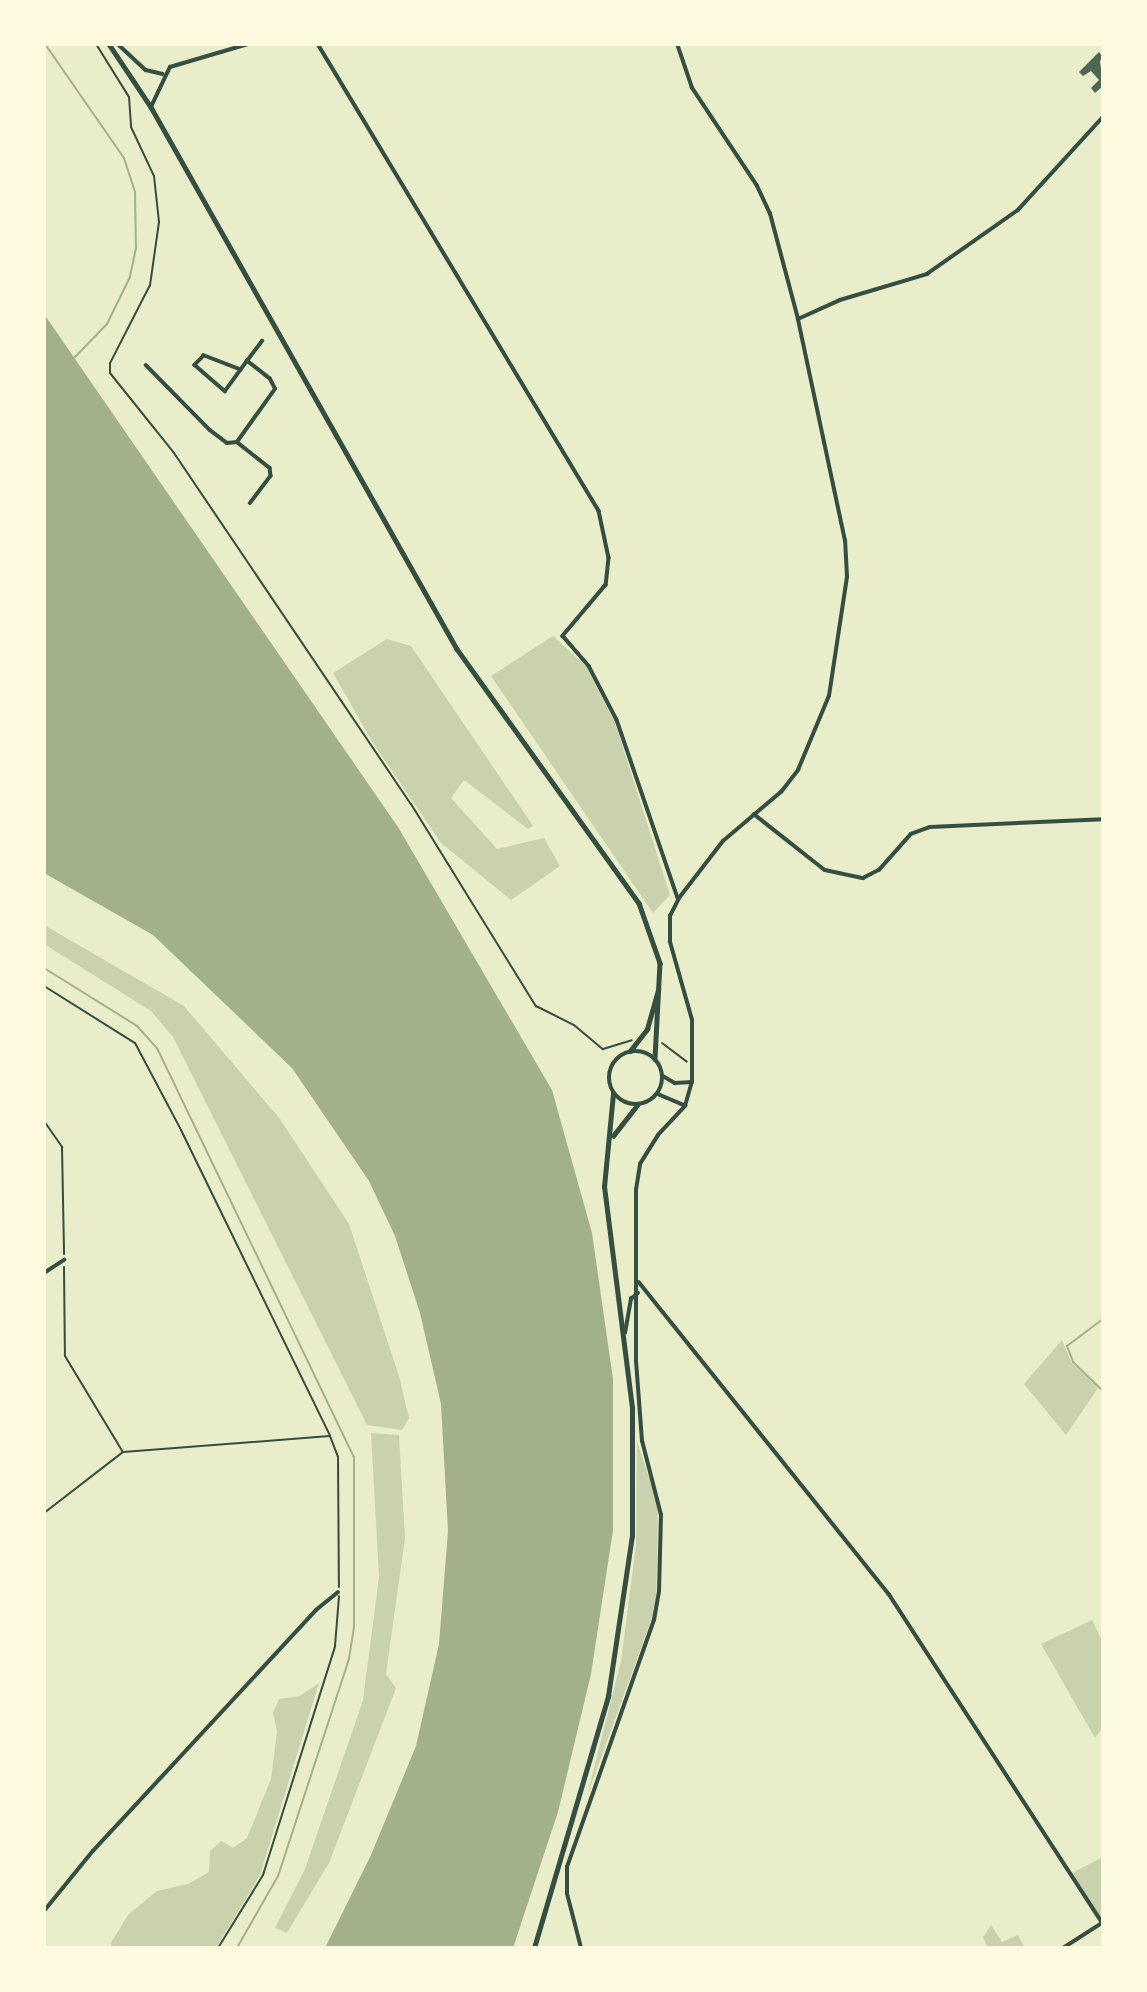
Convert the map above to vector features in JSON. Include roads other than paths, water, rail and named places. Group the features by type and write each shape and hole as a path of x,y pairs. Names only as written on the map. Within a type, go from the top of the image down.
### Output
{"street":[{"path":"109,44 151,107 457,649 639,903 657,950 660,983 655,1059 663,1076 675,1083 692,1082"},
{"path":"118,44 146,70 163,74"},
{"path":"151,107 163,74 182,61 248,44"},
{"path":"318,44 556,433 599,511 609,558 606,585 563,636 589,666 617,720 679,898"},
{"path":"581,1948 567,1894 567,1867 654,1620 659,1591 661,1515 642,1441 635,1344 639,1282 636,1176 658,1135 685,1106 692,1082 692,1020 670,942 670,916 679,898 723,841 789,782 818,726 829,696 847,577 845,541 798,319 764,199 692,88 677,44"},
{"path":"798,319 840,300 890,289 927,274 1018,210 1103,117"},
{"path":"241,370 204,356 195,367 225,391 241,370 262,341"},
{"path":"237,442 275,389 270,379 247,361"},
{"path":"146,365 210,430 227,443 237,442 272,471 251,503"},
{"path":"754,813 825,870 863,878 878,870 911,834 930,827 1103,818"},
{"path":"534,1948 608,1696 626,1599 634,1481 625,1333 604,1187 611,1140 611,1069 647,1030 660,983"},
{"path":"629,1052 655,1059"},
{"path":"611,1140 626,1114 658,1094 663,1076"},
{"path":"613,1093 624,1102 638,1105"},
{"path":"658,1094 685,1106"},
{"path":"44,1273 64,1260"},
{"path":"639,1282 889,1594 1103,1922 1063,1948"},
{"path":"625,1333 631,1299 638,1293"},
{"path":"44,1911 102,1841 316,1610 338,1592"}],"waterway":[{"path":"45,44 124,158 135,192 136,248 130,277 107,324 75,357"},
{"path":"44,968 137,1026 157,1048 354,1457 354,1627 349,1659 278,1876 237,1948"},
{"path":"1103,1319 1067,1346 1073,1362 1103,1391"}]}
